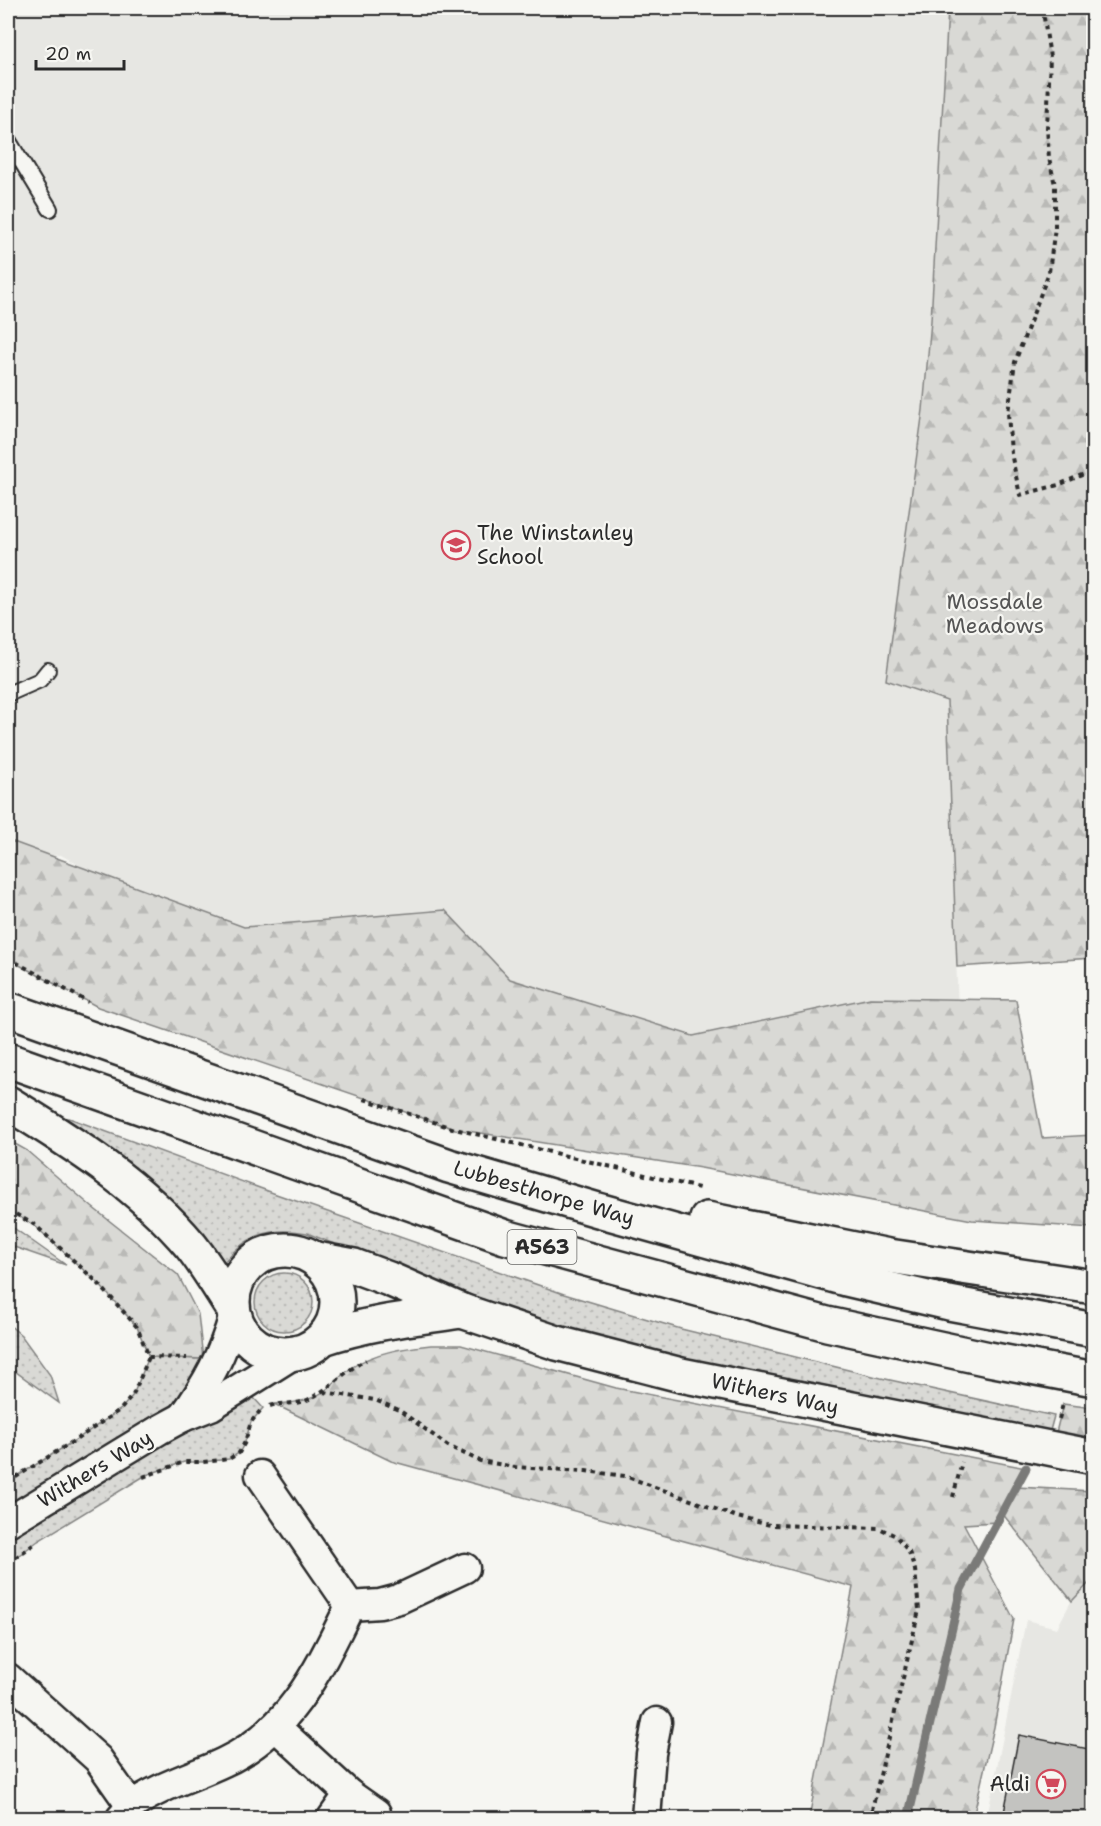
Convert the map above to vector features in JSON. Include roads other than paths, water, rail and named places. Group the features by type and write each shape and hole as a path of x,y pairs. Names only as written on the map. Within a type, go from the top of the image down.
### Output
{"main road":[{"name":"Lubbesthorpe Way","path":"8,1009 449,1166 846,1279 949,1303 1094,1330"},
{"name":"A563","path":"8,1060 505,1237 827,1324 989,1359 1094,1378"},
{"path":"8,1103 100,1163 172,1226 192,1247 233,1311 238,1327 248,1340 261,1349 277,1354 294,1354 309,1348 323,1338 332,1324 337,1307 336,1288 328,1270 316,1259 292,1250 276,1250 260,1255 246,1265 237,1279 233,1292 233,1311"},
{"path":"449,1166 621,1198 717,1222 889,1256 1094,1287"},
{"name":"Withers Way","path":"316,1259 354,1266 462,1311 557,1343 681,1375 1094,1457"},
{"name":"Withers Way","path":"323,1338 374,1323 462,1311"}],"street":[{"name":"Withers Way","path":"183,1417 204,1388 217,1363 227,1340 233,1311"},
{"name":"Withers Way","path":"8,1522 183,1417 211,1406 294,1354"},
{"path":"260,1475 350,1606"},
{"path":"350,1606 380,1604 399,1599 465,1568"},
{"path":"8,1678 98,1760 126,1812 153,1793 227,1761 276,1727 309,1685 350,1606"},
{"path":"646,1818 651,1754 657,1722"},
{"path":"276,1727 349,1794 376,1813"},
{"path":"332,1818 349,1794"}],"lane":[{"path":"8,141 50,208"},
{"path":"8,694 40,680 48,670"}],"waterway":[{"path":"908,1818 961,1589 1026,1468"}],"place":[{"name":"The Winstanley School","path":"456,545"},
{"name":"Aldi","path":"1051,1784"}],"park label":[{"name":"Mossdale Meadows","path":"995,614"}]}
